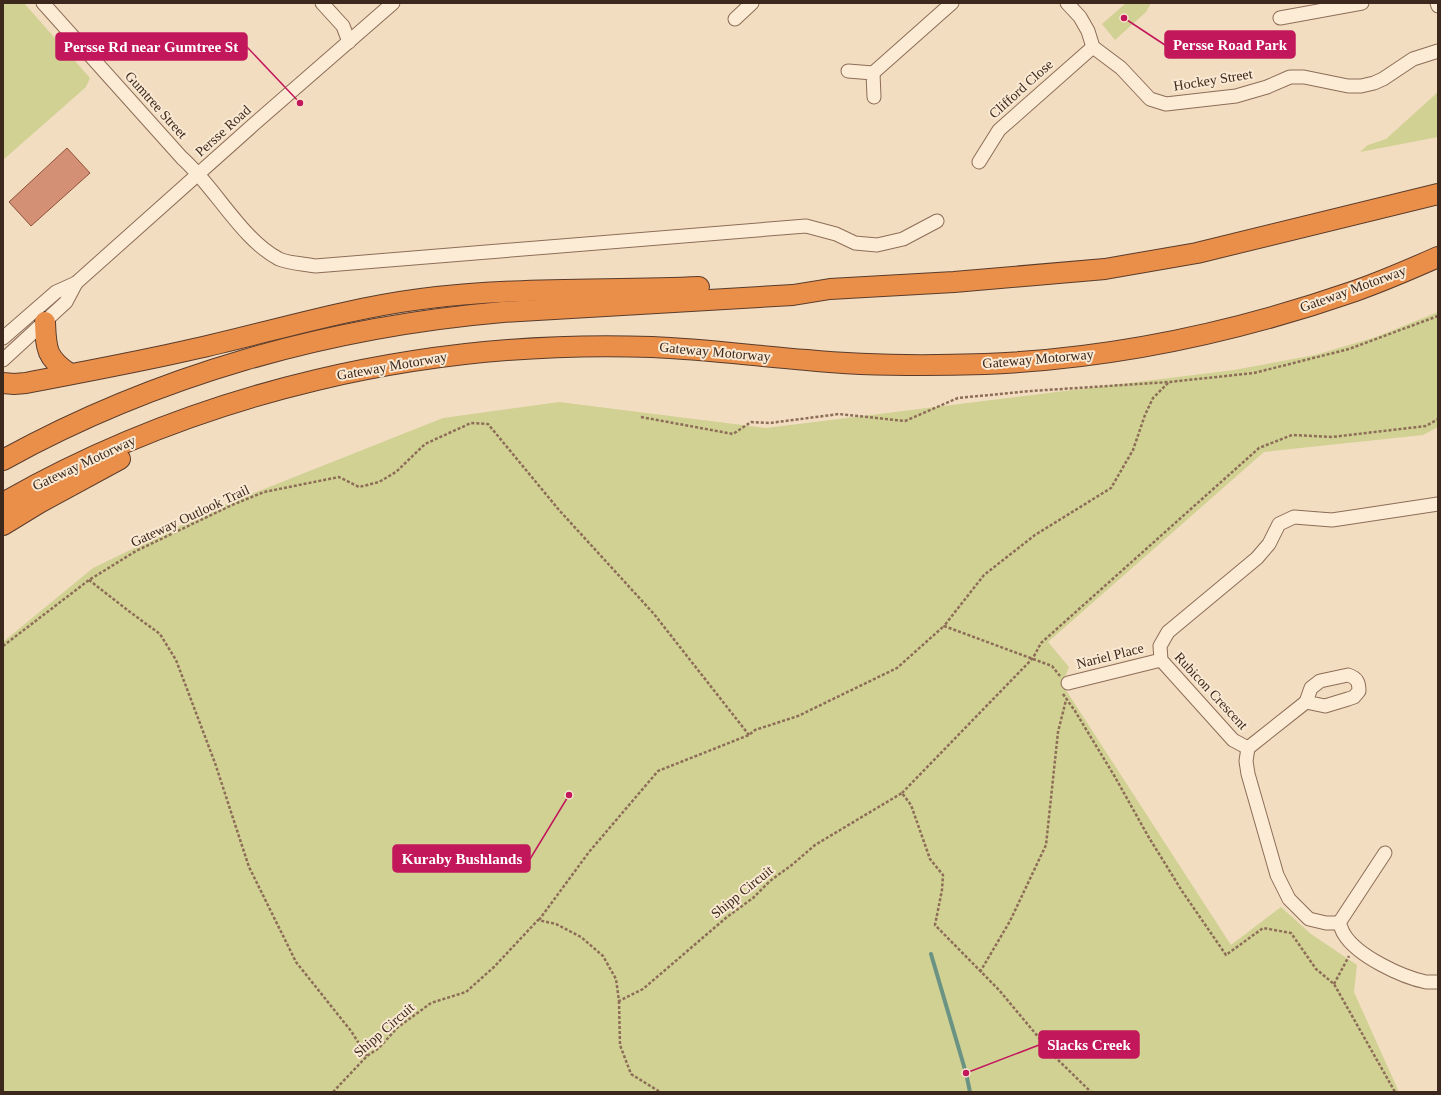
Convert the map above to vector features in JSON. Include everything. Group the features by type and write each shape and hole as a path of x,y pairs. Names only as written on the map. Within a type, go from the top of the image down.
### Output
{"highway":[{"path":"3,460 84,420 164,386 249,358 308,342 356,332 454,316 793,295 830,289 954,282 1105,269 1197,253 1438,194"},
{"name":"Gateway Motorway","path":"3,503 87,460 170,425 279,389 369,368 429,358 530,348 653,347 810,361 872,364 988,364 1052,359 1110,352 1170,342 1273,317 1358,290 1438,257"},
{"path":"3,383 26,383 194,349 348,311 421,299 535,290 672,288 785,284 830,289"},
{"path":"45,322 45,339 48,353 57,365 70,374"},
{"path":"3,525 94,472 152,443 170,425"}],"street":[{"name":"Gumtree Street","path":"43,3 178,153 199,174 254,241 280,259 315,266 806,226 836,234 855,243 877,245 903,239 937,221"},
{"path":"322,3 343,26 349,42"},
{"name":"Persse Road","path":"3,338 56,292 76,283 393,3"},
{"path":"735,19 752,3"},
{"path":"848,71 873,73 952,3"},
{"path":"1067,3 1086,27 1093,47"},
{"path":"1280,18 1362,3"},
{"name":"Hockey Street","path":"1093,47 1121,68 1150,99 1166,104 1236,96 1267,87 1290,77 1304,77 1348,86 1361,86 1374,83 1413,59 1438,50"},
{"name":"Clifford Close","path":"979,162 999,130 1093,47"},
{"path":"873,73 874,97"},
{"name":"Persse Road","path":"3,360 66,302 76,283"},
{"name":"Rubicon Crescent","path":"1339,923 1326,923 1309,919 1289,898 1277,875 1248,774 1246,761 1248,748 1233,740 1161,660 1160,646 1168,632 1257,558 1269,544 1279,524 1294,517 1332,520 1438,504"},
{"name":"Nariel Place","path":"1068,683 1161,660"},
{"path":"1248,748 1306,702"},
{"path":"1385,853 1339,923 1344,935 1355,947 1381,965 1403,975 1426,982 1438,982"}],"path":[{"path":"641,417 733,434 752,422 770,423 839,414 905,421 958,398 1031,391 1169,382 1254,373 1348,349 1438,316"},
{"name":"Shipp Circuit","path":"332,1092 367,1056 379,1048 397,1028 430,1003 466,992 494,967 538,920 589,852 658,771 749,735 756,730 798,716 897,668 944,626 984,575 1035,535 1111,488 1133,450 1145,415 1153,398 1169,382"},
{"name":"Shipp Circuit","path":"620,1000 643,989 727,917 753,898 770,881 815,845 902,793 1032,658 1040,642 1259,448 1292,435 1332,437 1426,426 1438,419"},
{"name":"Gateway Outlook Trail","path":"3,646 89,580 136,551 232,505 264,492 338,477 359,487 379,482 396,472 425,444 471,423 488,424 559,510 654,614 749,735"},
{"path":"89,580 160,634 176,660 215,763 248,867 296,962 351,1031 367,1056"},
{"path":"944,626 1052,666 1068,683 1060,690 1075,711 1116,777 1148,836 1182,891 1226,955 1263,928 1291,933 1316,969 1334,984 1395,1092"},
{"path":"980,972 1010,921 1046,845 1058,732 1066,699"},
{"path":"902,793 911,805 930,859 943,875 942,890 935,925 1021,1015 1055,1057 1091,1092"},
{"path":"538,920 556,924 581,937 603,956 616,979 620,1000 620,1045 631,1074 660,1092"},
{"path":"1334,984 1344,964"}],"green space":[{"path":"3,3 24,3 90,78 86,87 3,160"},
{"path":"1126,3 1151,3 1146,12 1115,40 1102,24"},
{"path":"1438,92 1438,137 1360,152 1368,145 1386,139"},
{"path":"1438,312 1438,427 1423,435 1264,452 1048,642 1069,667 1062,684 1231,945 1281,907 1311,934 1357,965 1354,992 1399,1092 3,1092 3,642 93,568 221,506 443,418 559,402 766,428 1234,370 1315,355 1376,337"}],"building":[{"path":"67,148 90,173 31,226 9,202"}],"waterway":[{"path":"931,954 966,1073 970,1092"}],"place":[{"name":"Persse Road Park","path":"1124,18"},
{"name":"Persse Rd near Gumtree St","path":"300,103"},
{"name":"Kuraby Bushlands","path":"569,795"},
{"name":"Slacks Creek","path":"966,1073"}]}
